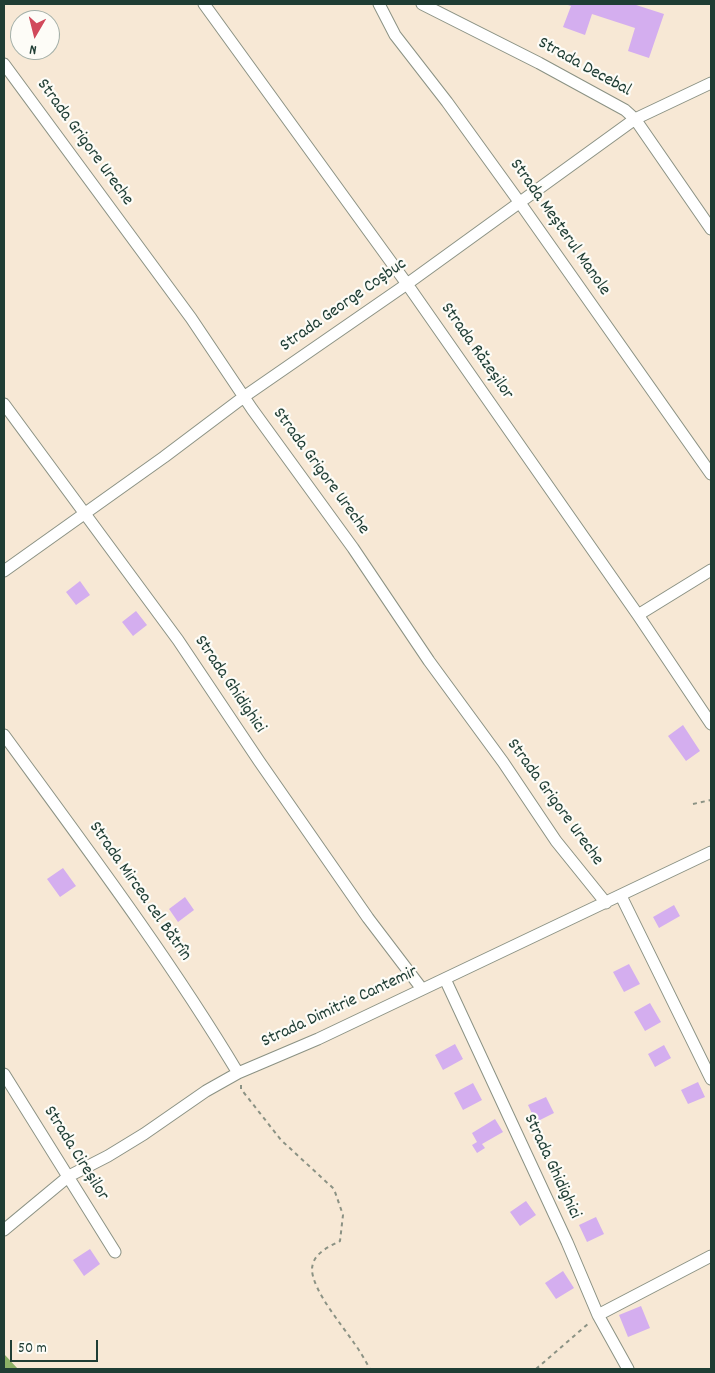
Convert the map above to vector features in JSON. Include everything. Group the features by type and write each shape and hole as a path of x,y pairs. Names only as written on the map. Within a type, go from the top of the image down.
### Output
{"street":[{"name":"Strada Răzeșilor","path":"204,4 407,284 638,615 711,724"},
{"name":"Strada Meșterul Manole","path":"379,4 395,35 520,202 711,474"},
{"name":"Strada Decebal","path":"422,4 539,63 625,110 635,119 711,229"},
{"name":"Strada Grigore Ureche","path":"4,64 191,318 252,409 353,548 429,661 503,762 556,841 606,903"},
{"name":"Strada George Coșbuc","path":"4,571 164,457 245,396 407,284 635,119 711,83"},
{"name":"Strada Ghidighici","path":"4,404 178,640 259,761 363,910 422,989"},
{"path":"638,615 711,570"},
{"name":"Strada Mircea cel Bătrîn","path":"4,735 148,933 217,1036 238,1073"},
{"name":"Strada Dimitrie Cantemir","path":"4,1230 68,1176 108,1156 206,1091 238,1073 445,979 711,852"},
{"path":"621,896 711,1079"},
{"name":"Strada Ghidighici","path":"445,979 567,1242 598,1315 628,1369"},
{"name":"Strada Cireșilor","path":"4,1074 115,1252"},
{"path":"598,1315 711,1256"}],"path":[{"path":"693,804 711,800"},
{"path":"238,1073 241,1089 281,1140 334,1189 343,1216 340,1241 324,1249 317,1257 312,1268 320,1295 356,1345 370,1369"},
{"path":"536,1369 598,1315"}],"green space":[{"path":"4,1354 18,1369 4,1369"}],"building":[{"path":"568,4 633,4 664,14 649,58 628,51 635,28 592,14 585,35 563,27 571,6"},
{"path":"80,581 90,595 76,605 66,592"},
{"path":"136,611 147,625 133,636 122,622"},
{"path":"683,725 700,751 686,761 668,736"},
{"path":"63,868 76,886 60,897 47,879"},
{"path":"185,897 194,910 178,922 169,909"},
{"path":"674,905 680,916 659,928 653,917"},
{"path":"629,964 640,984 624,992 613,972"},
{"path":"650,1003 661,1022 645,1031 634,1012"},
{"path":"455,1044 463,1059 443,1070 435,1055"},
{"path":"664,1045 671,1058 655,1067 648,1054"},
{"path":"698,1082 705,1097 688,1104 681,1090"},
{"path":"473,1083 482,1100 463,1110 454,1093"},
{"path":"546,1097 554,1113 536,1122 528,1105"},
{"path":"495,1119 503,1132 482,1144 485,1148 477,1153 472,1145 477,1142 472,1133"},
{"path":"526,1201 536,1215 520,1226 510,1212"},
{"path":"596,1217 604,1234 587,1242 579,1225"},
{"path":"90,1249 100,1264 84,1276 73,1260"},
{"path":"563,1271 574,1288 556,1299 545,1283"},
{"path":"641,1306 650,1328 628,1337 619,1315"}]}
